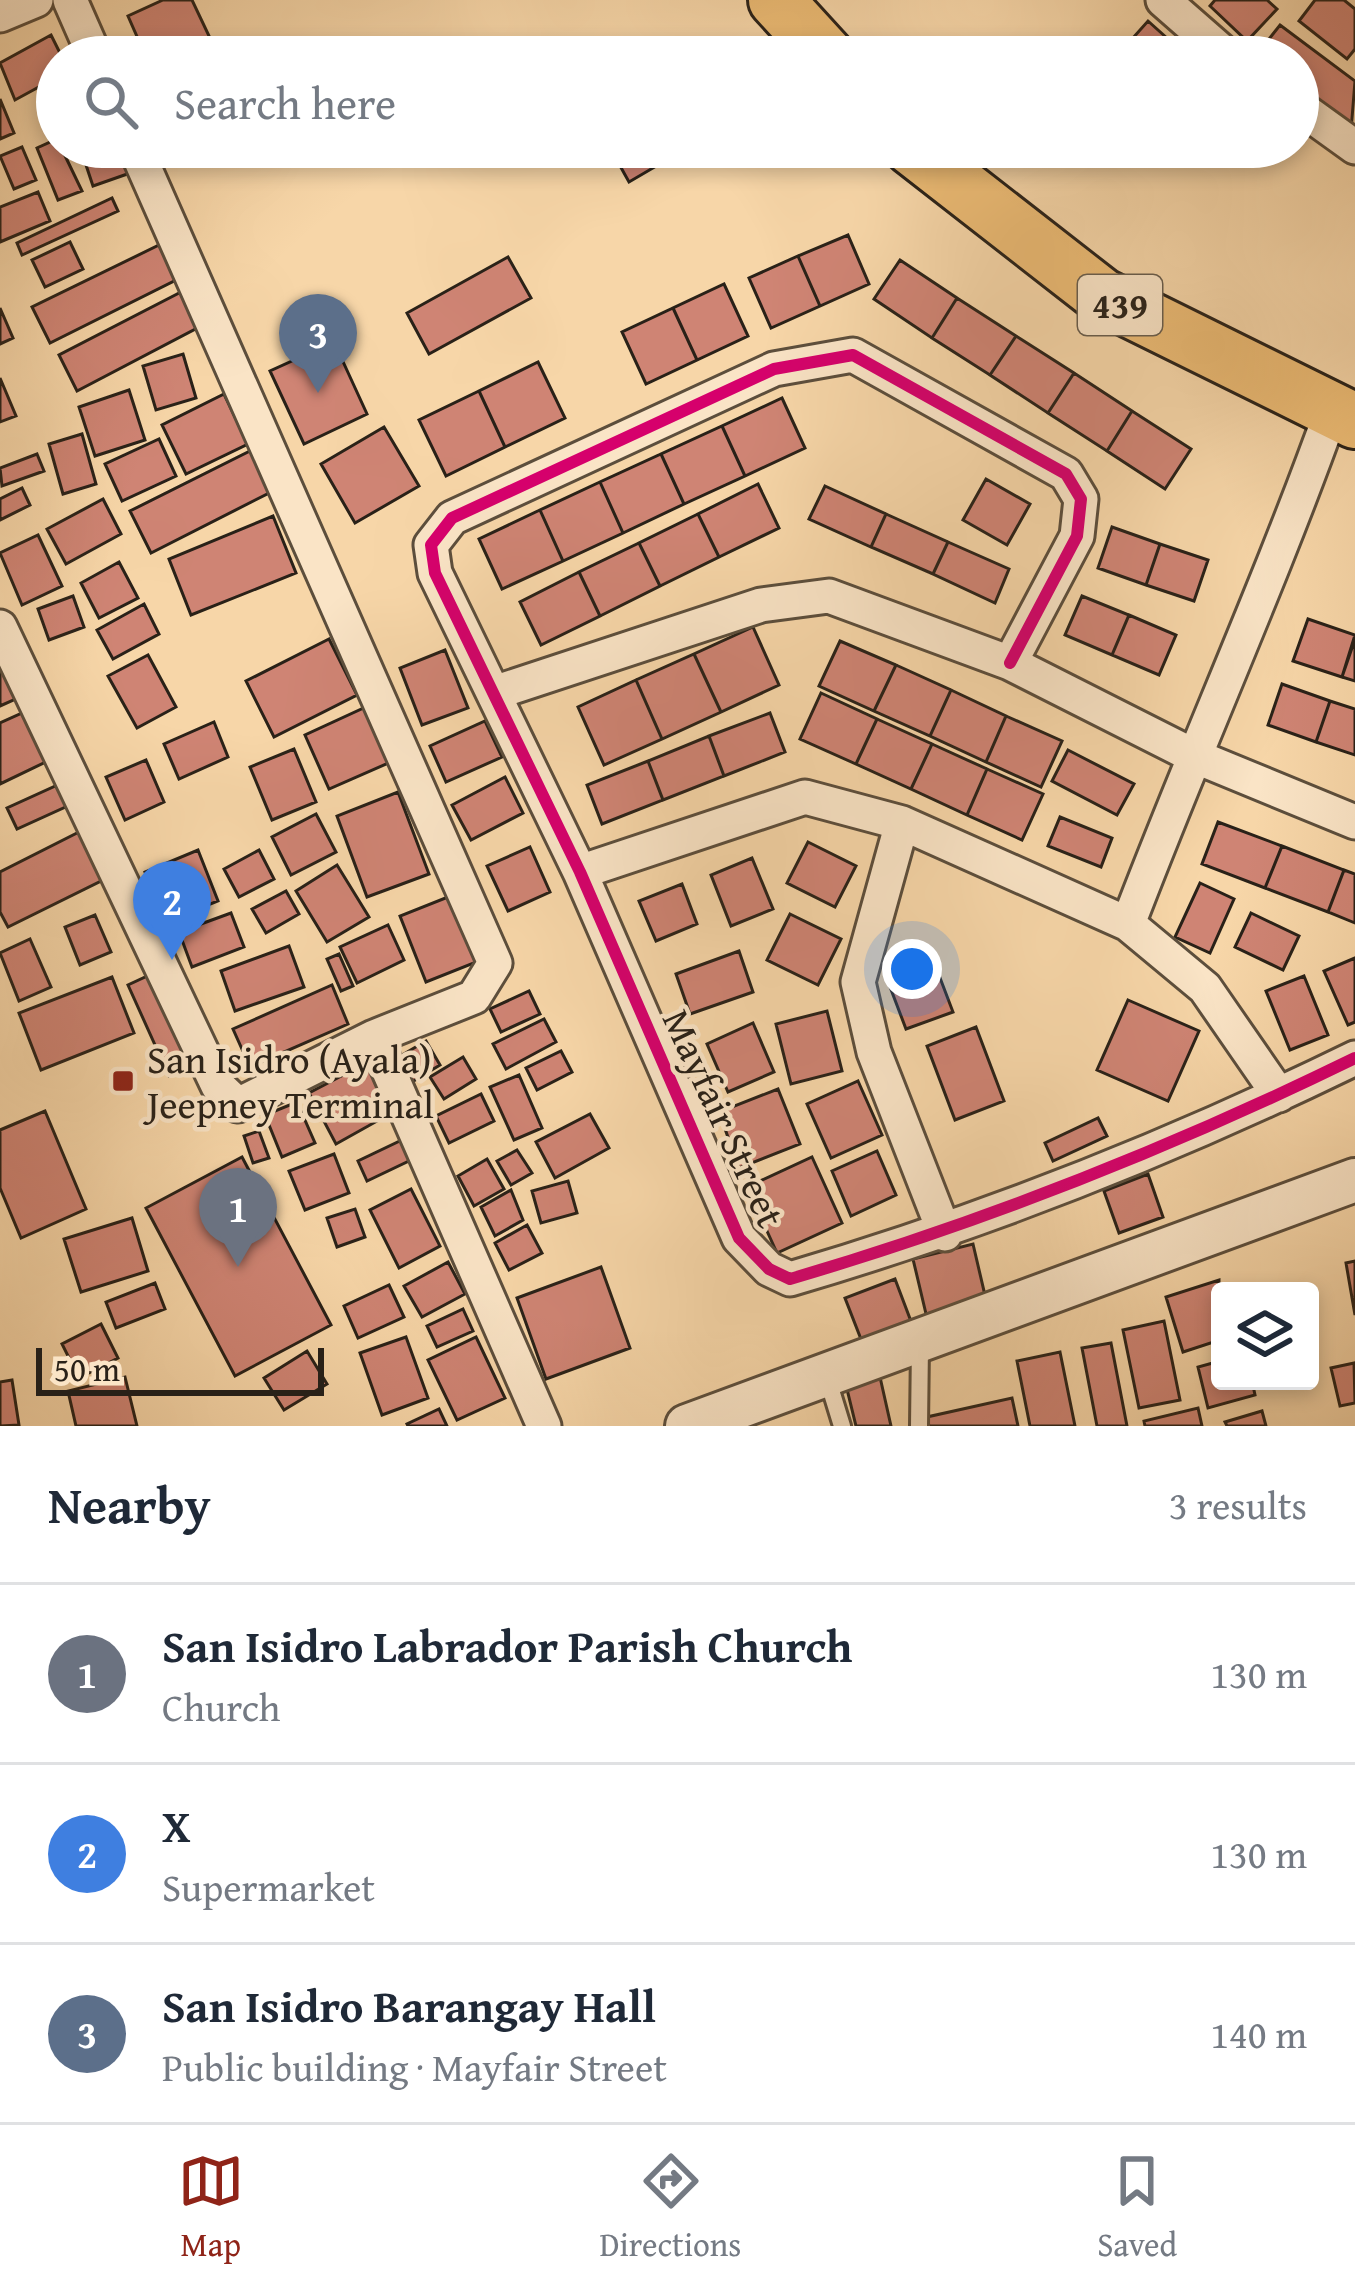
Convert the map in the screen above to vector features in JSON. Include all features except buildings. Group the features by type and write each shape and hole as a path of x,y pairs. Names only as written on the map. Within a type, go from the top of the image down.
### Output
{"main road":[{"path":"776,0 809,36"},
{"name":"439","path":"938,168 1102,296 1343,417"}],"street":[{"path":"0,15 36,0"},
{"path":"70,0 86,36"},
{"path":"1163,0 1204,36"},
{"path":"1319,121 1355,147"},
{"path":"0,627 218,1086 229,1099 238,1105 374,1037 474,997 495,963 144,168"},
{"name":"Mayfair Street","path":"1010,662 1077,536 1081,499 1066,474 854,355 774,369 452,518 431,545 435,573 580,872 739,1238 769,1269 790,1279 945,1234 1279,1095 1355,1058"},
{"path":"1128,924 1192,755 1343,417"},
{"path":"494,693 761,604 829,596 1010,662 1192,755 1355,822"},
{"path":"580,872 805,797 902,823 1128,924 1205,988 1279,1095"},
{"path":"902,823 858,982 874,1052 945,1234"},
{"path":"374,1037 544,1426"},
{"path":"687,1426 920,1345 1355,1180"}],"lane":[{"path":"919,1426 920,1345"},
{"path":"827,1377 842,1426"}],"cycle path":[{"path":"1010,663 1077,536 1081,499 1066,474 853,355 774,369 452,518 431,545 435,573 580,872 739,1238 769,1269 790,1279 1006,1207 1147,1152 1355,1058"}],"place":[{"name":"San Isidro Barangay Hall","path":"318,393"},
{"name":"X","path":"172,960"},
{"name":"San Isidro (Ayala) Jeepney Terminal","path":"123,1081"},
{"name":"San Isidro Labrador Parish Church","path":"238,1267"}]}
